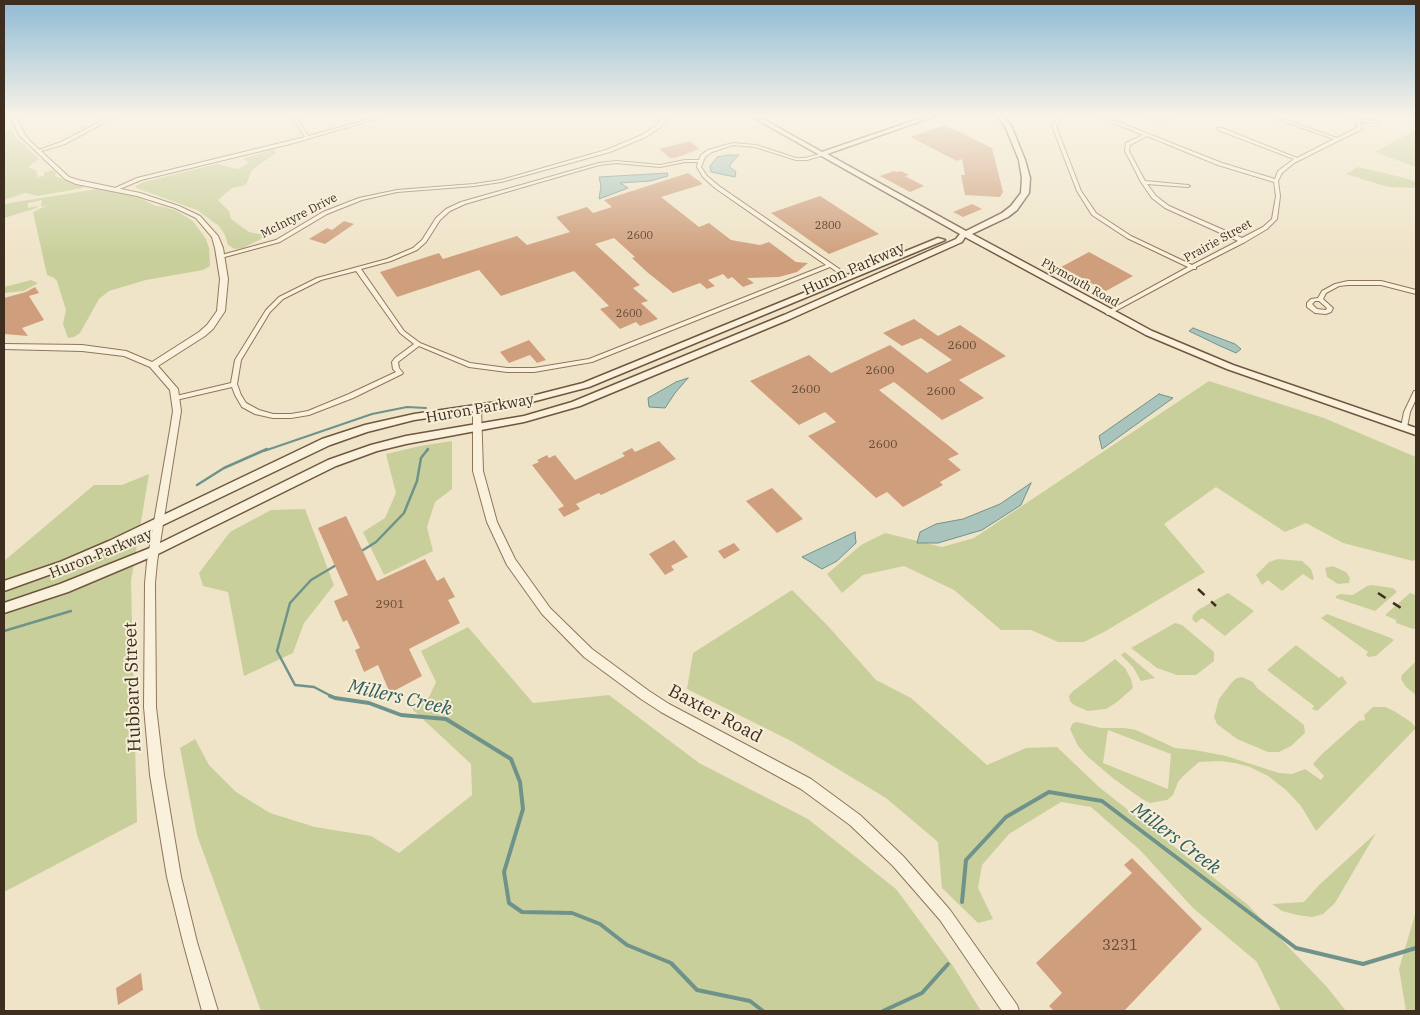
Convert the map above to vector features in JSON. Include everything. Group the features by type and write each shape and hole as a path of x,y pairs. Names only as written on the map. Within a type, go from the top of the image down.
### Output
{"main road":[{"name":"Plymouth Road","path":"835,161 962,236 1108,313 1179,347 1221,364 1416,432"},
{"name":"Huron Parkway","path":"4,608 85,579 154,551 332,463 393,443 524,419 562,409 713,348 852,288 959,240 962,236 1005,215 1014,208 1025,193 1026,178 1022,161"},
{"name":"Huron Parkway","path":"4,586 64,565 158,523 290,458 334,440 405,419 524,401 568,391 602,379 950,236 962,236"},
{"path":"849,278 853,284 852,288"},
{"path":"703,338 713,348"}],"street":[{"path":"49,161 67,178 76,182 115,189 167,203 198,217 213,232 221,256 224,279 224,296 218,317 210,327 191,342 152,365"},
{"path":"115,189 138,179 211,161"},
{"name":"McIntyre Drive","path":"221,256 278,241 325,213 361,199 397,191 474,185 501,180 568,161"},
{"path":"418,344 395,362 396,369 400,373 309,413 273,416 257,412 244,405 234,384 238,360 268,311 281,298 319,279 389,260 416,249 424,241 438,218 448,210 463,203 599,164 616,162 660,166 683,161"},
{"path":"700,161 699,167 705,177 849,278"},
{"path":"1068,161 1079,191 1094,214 1129,237 1194,268"},
{"path":"1132,161 1143,182 1154,197 1168,207 1243,241"},
{"path":"1213,161 1276,181 1280,172 1294,161"},
{"name":"Prairie Street","path":"1108,313 1265,228 1274,219 1277,202 1276,181"},
{"path":"1143,182 1188,186"},
{"path":"357,268 402,332 418,344 469,365 508,370 534,370 590,362 830,265"},
{"path":"1320,300 1324,292 1330,288 1348,283 1381,283 1416,292"},
{"path":"4,347 97,349 126,354 152,365 174,389 176,398 234,384"},
{"path":"1404,428 1406,412 1416,393"},
{"name":"Hubbard Street","path":"176,398 176,430 158,523 150,592 149,660 154,752 162,810 176,885 210,1011"},
{"name":"Baxter Road","path":"477,408 478,471 483,495 496,532 523,580 560,626 601,664 651,699 806,784 855,820 898,861 934,901 1011,1011"}],"green space":[{"path":"4,161 36,161 28,167 36,170 38,177 44,176 44,173 51,170 56,172 55,176 83,185 83,188 38,196 25,193 4,200"},
{"path":"247,161 264,161 252,170 246,185 232,188 218,200 229,211 231,219 249,232 259,234 270,233 243,248 235,249 228,245 225,235 219,226 197,210 136,188 136,186 144,182 217,164 238,169 249,163"},
{"path":"1401,161 1416,161 1416,167"},
{"path":"1357,167 1416,182 1414,188 1388,187 1346,174"},
{"path":"97,189 121,192 140,198 156,206 177,211 193,221 206,239 209,248 210,266 203,270 146,280 109,291 99,299 80,333 68,338 63,324 66,310 57,281 47,275 33,212 48,205 41,207 42,200 28,203 28,208 37,206 37,208 4,218 4,204"},
{"path":"31,280 38,283 24,291 4,293 4,287"},
{"path":"1209,381 1324,418 1416,457 1416,559 1413,561 1343,543 1306,523 1285,532 1216,487 1164,524 1205,572 1084,642 1058,642 1031,630 1001,630 954,590 904,566 863,575 842,593 827,574 861,545 885,533 942,547 974,538"},
{"path":"452,441 452,489 435,502 427,527 433,551 384,575 363,532 385,518 396,493 386,454"},
{"path":"149,474 131,581 137,822 4,892 4,561 94,485 122,485"},
{"path":"305,509 334,585 304,623 293,653 244,676 228,592 203,586 199,573 230,532 271,510"},
{"path":"1278,559 1302,561 1311,569 1314,579 1312,580 1303,574 1282,591 1268,580 1262,585 1256,575 1269,562"},
{"path":"1333,566 1346,572 1350,578 1349,583 1338,584 1327,577 1325,568"},
{"path":"1371,585 1393,588 1397,592 1375,611 1336,598 1340,594 1353,595"},
{"path":"792,590 828,626 876,680 911,698 987,765 1026,748 1057,747 1099,787 1248,905 1327,987 1346,1011 1281,1011 1257,962 1193,908 1140,850 1091,807 1061,802 1009,834 982,865 978,888 993,919 978,923 942,888 938,842 886,798 793,742 687,689 693,653"},
{"path":"1228,593 1254,611 1225,636 1202,618 1196,623 1192,619 1198,610"},
{"path":"1410,593 1416,595 1416,628 1413,629 1396,623 1396,620 1385,615"},
{"path":"1327,614 1394,640 1376,656 1368,657 1366,655 1368,652 1321,618"},
{"path":"1175,623 1182,625 1214,652 1214,661 1196,675 1177,675 1157,668 1131,648"},
{"path":"468,627 533,703 609,695 699,763 808,819 896,889 953,966 981,1011 261,1011 197,835 180,748 195,739 209,765 236,792 270,813 315,827 371,836 399,853 472,795 471,764 412,709 429,697 436,682 421,651"},
{"path":"1296,645 1339,678 1342,676 1347,683 1317,711 1312,709 1314,706 1267,670"},
{"path":"1125,652 1155,678 1141,681 1133,667 1121,655"},
{"path":"1115,659 1125,668 1133,688 1106,709 1088,711 1074,705 1070,701 1069,696 1072,692"},
{"path":"1416,661 1416,695 1406,687 1401,679 1402,675"},
{"path":"1242,677 1253,682 1257,688 1304,725 1305,733 1291,746 1279,752 1268,752 1237,739 1217,724 1214,717 1219,699 1232,682"},
{"path":"1373,707 1385,707 1411,722 1416,728 1316,831 1301,806 1286,790 1268,776 1250,767 1235,763 1220,761 1199,762 1178,782 1173,795 1167,800 1150,803 1114,779 1088,757 1078,746 1070,729 1073,723 1077,722 1101,728 1136,730 1175,748 1226,756 1279,773 1292,774 1305,769 1321,780 1324,776 1313,764 1359,721 1365,720 1364,715","holes":["1108,730 1171,754 1168,789 1103,763"]},
{"path":"1376,833 1335,903 1323,914 1312,917 1297,915 1282,911 1272,904 1304,902 1319,885"},
{"path":"1416,911 1416,1011 1406,1011 1399,969"}],"water":[{"path":"714,161 733,161 729,166 736,172 735,177 711,172 710,166"},
{"path":"667,173 668,176 650,181 620,183 628,188 599,199 601,186 599,177"},
{"path":"1193,328 1235,344 1241,349 1236,353 1189,331"},
{"path":"688,378 665,408 649,407 648,398 676,382"},
{"path":"1159,394 1173,398 1102,449 1099,436"},
{"path":"1031,483 1021,505 982,530 938,543 917,543 920,532 936,524 963,519 1000,504"},
{"path":"855,532 856,543 837,561 822,569 802,557"}],"building":[{"path":"962,161 995,161 1003,192 1000,197 965,195 961,175 965,175"},
{"path":"894,171 901,171 909,175 905,176 924,186 910,192 880,176"},
{"path":"688,173 703,184 661,197 699,227 709,223 731,240 760,245 769,242 796,262 808,263 797,272 779,277 747,278 754,283 743,287 732,277 728,279 723,274 708,280 715,286 707,289 700,283 673,293 647,272 632,258 635,257 614,238 595,244 640,285 633,288 648,301 641,303 658,319 640,326 636,322 620,329 600,309 609,306 574,271 501,296 479,270 397,297 380,272 439,253 443,259 517,236 527,245 570,232 556,217 587,207 593,213 612,207 604,200"},
{"path":"820,196 879,234 829,254 771,213"},
{"path":"972,204 982,209 963,217 953,212"},
{"path":"344,221 354,224 325,244 309,239 327,228 332,230"},
{"path":"1089,252 1133,276 1106,291 1061,267"},
{"path":"35,287 39,293 29,296 44,320 22,328 28,336 4,334 4,298 26,292"},
{"path":"914,319 938,336 960,325 1006,356 959,380 984,398 942,420 894,382 879,390 959,454 948,459 961,470 940,482 943,485 903,507 887,492 876,498 808,436 836,422 825,412 799,425 750,381 809,355 831,373 890,345 927,373 952,360 921,338 902,346 883,333"},
{"path":"529,340 546,360 537,363 530,355 509,363 500,352"},
{"path":"659,441 676,459 601,495 599,493 576,504 580,509 564,517 558,509 564,506 532,465 547,455 549,458 555,455 575,480 625,456 622,453 632,448 635,452"},
{"path":"772,488 803,519 777,533 746,501"},
{"path":"346,516 377,581 425,559 437,581 444,577 455,597 448,600 460,623 409,649 422,676 390,693 378,665 364,672 355,650 360,648 347,620 343,622 334,601 348,595 318,528"},
{"path":"674,540 688,557 671,566 674,570 665,575 649,554"},
{"path":"734,543 740,550 724,559 718,551"},
{"path":"1132,858 1202,929 1124,1011 1054,1011 1049,1006 1062,993 1036,963 1132,873 1124,865"},
{"path":"141,973 143,990 118,1005 116,988"}],"waterway":[{"name":"Millers Creek","path":"264,451 372,414 407,407 426,408"},
{"name":"Millers Creek","path":"197,485 224,468 267,449"},
{"name":"Millers Creek","path":"360,552 376,542 404,513 417,481 421,458 428,449 427,451"},
{"name":"Millers Creek","path":"333,697 314,687 295,685 277,651 290,603 311,580 338,564"},
{"name":"Millers Creek","path":"4,631 71,611"},
{"name":"Millers Creek","path":"330,696 369,703 401,715 446,719 511,759 520,782 523,809 504,872 509,903 522,912 572,913 600,924 627,945 671,963 697,990 750,1001 763,1011"},
{"name":"Millers Creek","path":"962,902 966,860 1006,817 1049,792 1102,801 1296,948 1363,964 1416,948"},
{"name":"Millers Creek","path":"883,1011 922,993 948,964"}],"railway":[{"path":"1198,589 1216,606"},
{"path":"1378,593 1407,612"}]}
